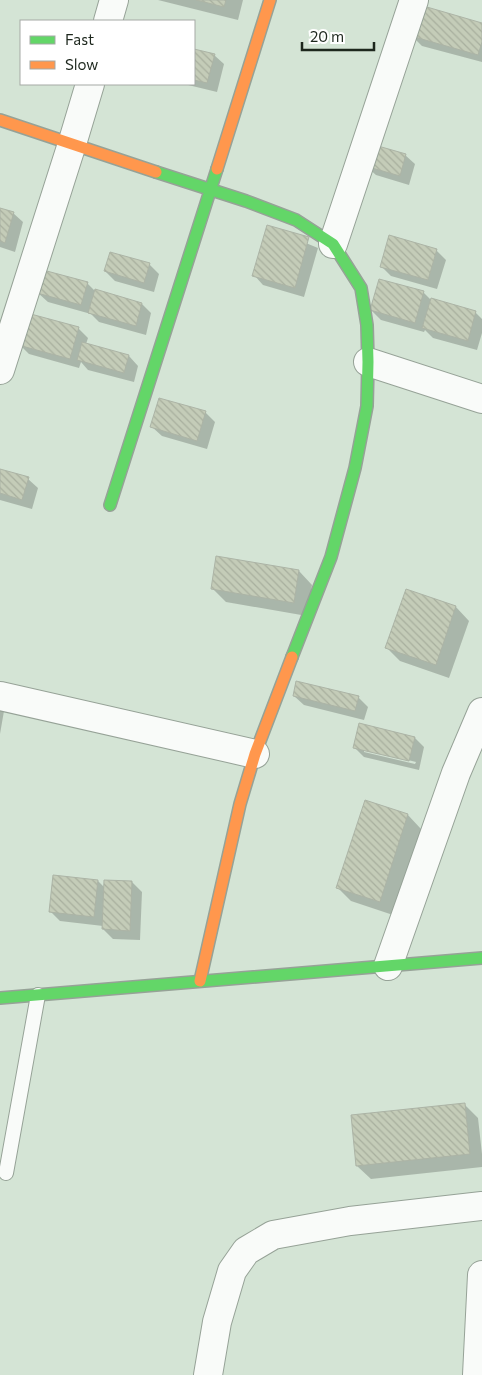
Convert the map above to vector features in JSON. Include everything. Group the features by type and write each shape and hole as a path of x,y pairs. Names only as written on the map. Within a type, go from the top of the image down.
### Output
{"street":[{"path":"108,20 114,0"},
{"path":"110,505 270,0"},
{"path":"333,244 414,0"},
{"path":"0,370 90,85"},
{"path":"0,120 246,201 296,220 333,244 361,288 368,325 367,406 355,468 331,558 255,754 240,804 200,982"},
{"path":"368,362 482,400"},
{"path":"0,696 255,754"},
{"path":"388,966 456,773 482,712"},
{"path":"0,998 482,958"},
{"path":"208,1375 217,1322 232,1271 246,1251 273,1235 350,1221 482,1206"},
{"path":"477,1375 482,1275"}],"lane":[{"path":"6,1173 38,995"}],"building":[{"path":"196,0 226,0 224,7"},
{"path":"420,5 482,23 482,42 478,55 411,36"},
{"path":"195,49 215,54 207,83 195,80"},
{"path":"371,144 406,154 400,176 365,166"},
{"path":"0,208 14,212 5,243 0,241"},
{"path":"267,225 309,237 295,288 252,276"},
{"path":"389,235 437,249 428,280 380,267"},
{"path":"110,252 150,263 144,283 104,271"},
{"path":"43,270 88,282 81,305 37,293"},
{"path":"379,279 424,291 415,323 370,310"},
{"path":"95,289 142,303 136,326 88,313"},
{"path":"431,298 476,311 468,341 422,328"},
{"path":"27,313 79,327 70,359 18,345"},
{"path":"82,342 129,355 124,373 77,360"},
{"path":"159,398 206,411 197,441 150,427"},
{"path":"0,469 29,477 22,500 0,493"},
{"path":"216,556 299,570 294,603 211,589"},
{"path":"406,589 456,606 436,665 385,648"},
{"path":"296,681 359,696 355,711 293,696"},
{"path":"359,723 415,737 409,761 353,748"},
{"path":"365,800 408,814 380,902 336,888"},
{"path":"53,875 98,880 94,917 49,912"},
{"path":"104,880 132,881 130,931 102,929"},
{"path":"465,1103 470,1154 356,1166 351,1115"}],"traffic: fast":[{"path":"110,505 217,169"},
{"path":"156,172 246,201 296,220 333,244 361,288 367,325 367,406 355,468 331,557 292,657"},
{"path":"0,998 482,958"}],"traffic: slow":[{"path":"217,169 270,0"},
{"path":"0,120 156,172"},
{"path":"200,981 240,804 255,754 292,657"}]}
